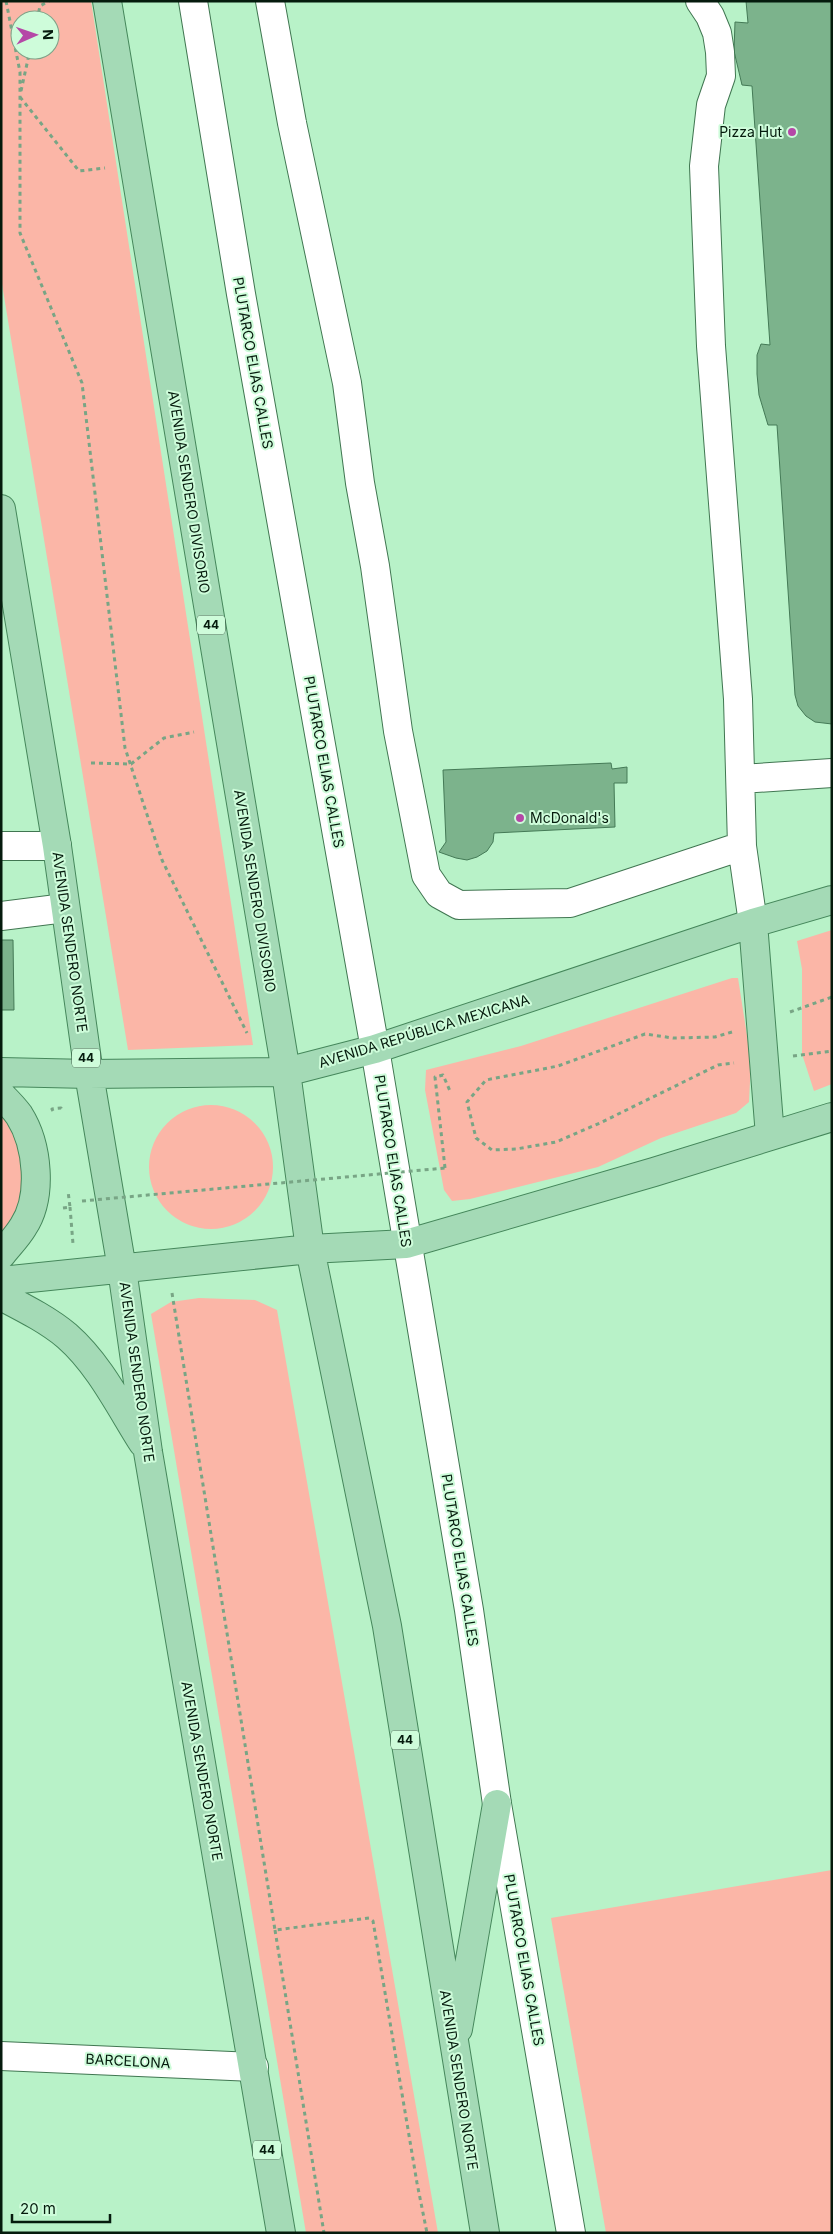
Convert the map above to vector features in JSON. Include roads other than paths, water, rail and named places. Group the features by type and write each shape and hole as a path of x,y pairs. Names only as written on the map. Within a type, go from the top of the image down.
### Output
{"main road":[{"name":"AVENIDA SENDERO DIVISORIO","path":"107,1 286,1072 310,1249"},
{"name":"AVENIDA SENDERO NORTE","path":"1,509 56,846 89,1074 122,1269 148,1452 281,2233"},
{"name":"AVENIDA REPÚBLICA MEXICANA","path":"1,1072 89,1074 286,1072 375,1049 753,923 832,900"},
{"path":"753,923 770,1136"},
{"path":"1,1095 19,1116 28,1135 33,1157 35,1182 32,1207 26,1220 1,1255"},
{"path":"1,1281 310,1249 406,1244 832,1117"},
{"name":"AVENIDA SENDERO NORTE","path":"310,1249 387,1626 485,2233"},
{"path":"1,1296 50,1323 93,1363 148,1452"},
{"path":"454,2050 497,1804"}],"street":[{"name":"PLUTARCO ELIAS CALLES","path":"193,1 241,294 375,1049 406,1244 469,1610 497,1804 571,2233"},
{"path":"270,1 292,123 347,383 360,483 375,566 398,730 426,875 439,894 459,905 570,903 742,846"},
{"path":"700,1 710,16 717,33 720,52 721,76 711,105 704,166 711,346 738,699 742,846 753,923"},
{"path":"741,779 832,773"},
{"path":"1,846 56,846"},
{"path":"1,916 65,908"},
{"name":"BARCELONA","path":"1,2056 254,2067"}],"place":[{"name":"Pizza Hut","path":"792,132"},
{"name":"McDonald's","path":"520,818"}]}
